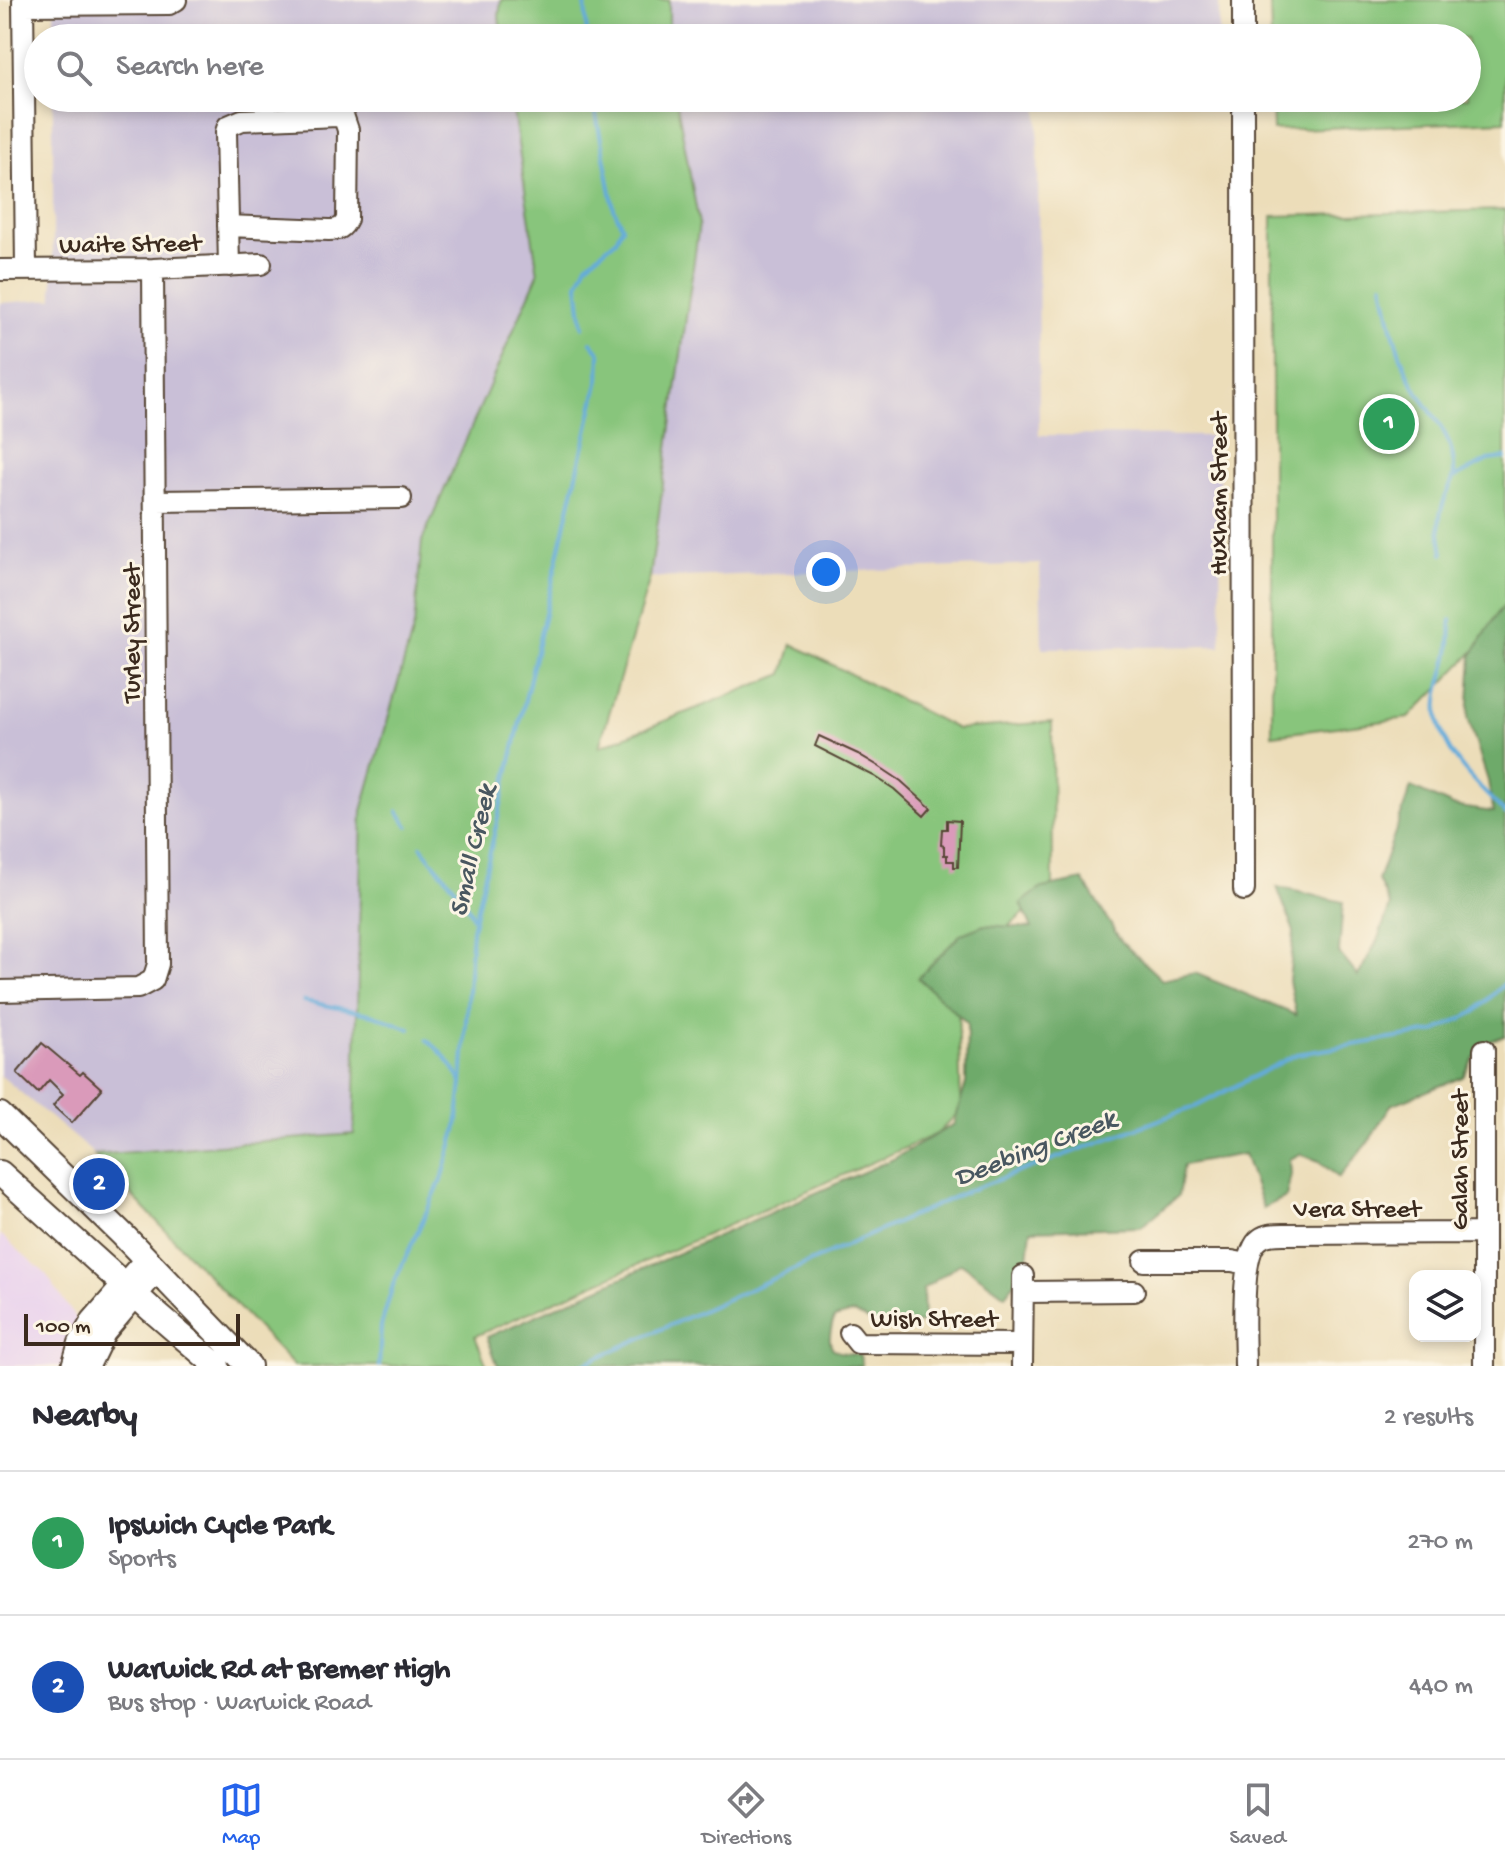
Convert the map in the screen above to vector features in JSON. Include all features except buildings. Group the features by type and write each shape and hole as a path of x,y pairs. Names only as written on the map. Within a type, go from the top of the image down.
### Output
{"main road":[{"path":"0,1115 152,1264 249,1366"},
{"path":"0,1173 217,1366"}],"street":[{"path":"24,91 23,2 169,4 176,0"},
{"path":"1243,0 1243,24"},
{"path":"24,112 26,269"},
{"name":"Huxham Street","path":"1243,112 1244,890"},
{"path":"228,226 329,230 344,226 348,189 348,130 344,118 242,120 228,126 226,132 228,226 229,266"},
{"name":"Waite Street","path":"0,270 153,269 261,264"},
{"name":"Turley Street","path":"0,991 138,988 153,980 158,964 153,269"},
{"path":"155,501 401,498"},
{"name":"Galah Street","path":"1484,1050 1484,1366"},
{"name":"Vera Street","path":"1247,1264 1258,1239 1268,1235 1484,1233"},
{"path":"1144,1261 1232,1261 1247,1264 1245,1366"},
{"path":"89,1366 130,1290 152,1264"},
{"path":"1022,1366 1023,1284 1134,1291"},
{"path":"72,1366 79,1343 92,1320 130,1290"},
{"name":"Wish Street","path":"850,1333 858,1343 1022,1344"}],"shaded area":[{"path":"54,0 501,0 500,24 54,24"},
{"path":"669,0 1219,0 1219,24 669,24"},
{"path":"53,112 513,112 538,274 422,541 414,626 362,811 354,1134 94,1154 0,1075 0,303 53,299"},
{"path":"679,112 1038,112 1039,435 1219,436 1221,646 1042,648 1040,564 651,578 699,224"},
{"path":"0,1234 46,1274 108,1366 0,1366"}],"green space":[{"path":"501,0 669,0 669,24 500,24"},
{"path":"1270,0 1505,0 1505,121 1273,130 1272,112 1481,112 1481,24 1271,24"},
{"path":"513,112 679,112 699,224 650,578 599,747 783,674 792,644 957,729 1052,722 1053,889 957,969 961,1110 937,1134 475,1336 487,1366 294,1366 94,1155 354,1134 362,811 414,626 422,541 538,274"},
{"path":"1505,210 1505,633 1489,636 1409,718 1272,735 1272,216"},
{"path":"1505,605 1505,1036 1484,1046 1463,1077 1391,1105 1369,1141 1339,1178 1319,1161 1300,1154 1290,1159 1291,1174 1286,1197 1263,1208 1244,1154 1183,1165 1178,1196 1141,1227 1031,1230 1027,1268 1005,1295 961,1263 923,1289 924,1323 877,1325 853,1313 834,1318 830,1338 832,1347 840,1352 860,1355 862,1366 498,1366 487,1337 893,1159 954,1124 966,1083 967,1023 918,978 961,934 984,925 1032,928 1021,903 1042,888 1083,880 1121,941 1162,980 1195,973 1296,1015 1289,981 1294,932 1277,887 1343,902 1339,953 1358,976 1377,941 1390,906 1378,880 1411,787 1453,806 1493,812 1488,781 1468,718 1472,655"}],"waterway":[{"name":"Small Creek","path":"585,0 586,24"},
{"name":"Small Creek","path":"583,327 578,284 587,264 616,240 622,227 614,209 596,112"},
{"path":"1383,284 1400,355 1419,394 1443,429 1452,453 1453,478 1439,522 1443,554"},
{"name":"Small Creek","path":"379,1366 381,1326 393,1285 443,1176 457,1127 472,930 599,379 600,353 591,342"},
{"path":"1456,477 1488,460 1505,458"},
{"path":"1451,620 1449,653 1438,700 1442,733 1469,776 1505,813"},
{"path":"398,811 408,826"},
{"path":"421,846 463,898 473,918"},
{"name":"Deebing Creek","path":"579,1366 970,1190 1199,1105 1297,1054 1434,1032 1475,1012 1505,983"},
{"path":"304,1001 374,1015 410,1029"},
{"path":"427,1040 447,1059 461,1081"}],"place":[{"name":"Ipswich Cycle Park","path":"1389,424"},
{"name":"Warwick Rd at Bremer High","path":"99,1184"}]}
